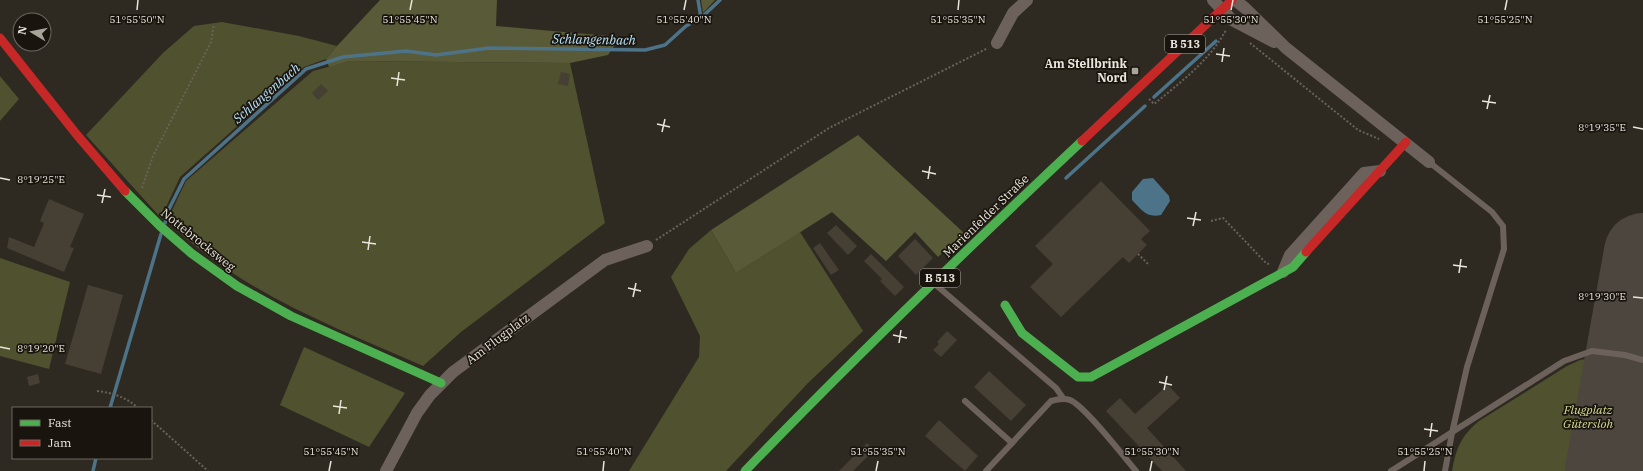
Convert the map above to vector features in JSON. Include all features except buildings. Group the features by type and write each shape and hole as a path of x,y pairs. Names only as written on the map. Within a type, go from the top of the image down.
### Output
{"street":[{"path":"997,43 1013,13 1027,0"},
{"path":"1213,0 1232,20 1286,48"},
{"path":"1233,0 1245,8 1286,48 1406,142 1429,162"},
{"name":"Marienfelder Straße","path":"745,471 792,422 1014,205 1233,0"},
{"name":"Nottebrocksweg","path":"0,38 120,186 154,222 186,249 224,278 259,299 441,383"},
{"path":"1005,305 1022,333 1078,377 1091,377 1278,269 1364,173 1380,171 1406,142"},
{"name":"Am Flugplatz","path":"386,471 417,413 441,383 453,372 605,260 647,246"}],"lane":[{"path":"1429,162 1492,212 1502,226 1504,249 1467,367 1445,471"},
{"path":"935,283 1056,388 1063,398 1071,401 1083,409 1136,471"},
{"path":"1391,471 1564,361 1592,350 1625,354 1643,360"},
{"path":"986,471 1051,401 1063,398"},
{"path":"965,400 1012,443"}],"path":[{"path":"135,201 140,195 153,156 211,42 214,24"},
{"path":"1220,29 1230,30"},
{"path":"1138,88 1154,104 1179,83 1218,45 1226,29"},
{"path":"1248,40 1252,46 1358,130 1383,140"},
{"path":"647,246 830,128 997,43"},
{"path":"1211,221 1223,218 1266,263 1278,269"},
{"path":"1138,254 1148,264"},
{"path":"97,391 120,396 130,401 137,407"},
{"path":"152,421 208,471"}],"green space":[{"path":"380,0 497,0 496,26 620,37 608,55 570,63 350,61 329,67 326,59"},
{"path":"701,0 715,0 703,13"},
{"path":"222,22 299,36 337,46 326,59 304,67 180,177 161,218 86,135 163,53 194,26"},
{"path":"350,61 570,63 605,223 461,332 423,366 321,321 256,288 195,246 167,221 186,181 313,71"},
{"path":"0,76 19,99 0,121"},
{"path":"858,135 964,233 938,257 915,232 886,261 832,212 736,273 711,230"},
{"path":"711,230 736,273 800,232 863,331 808,383 726,471 629,471 699,357 700,336 671,277 689,249"},
{"path":"0,258 70,282 49,369 0,356"},
{"path":"304,347 405,393 369,447 280,405"},
{"name":"Flugplatz Gütersloh","path":"1593,358 1626,361 1643,365 1643,471 1452,471 1455,456 1460,443 1479,421 1567,366 1580,360"}],"water":[{"path":"1153,178 1169,196 1170,201 1161,215 1156,216 1148,214 1142,210 1132,200 1132,192 1143,179"}],"waterway":[{"path":"698,0 701,18"},
{"name":"Schlangenbach","path":"165,223 169,209 184,179 306,69 343,57 406,51 436,55 489,48 645,50 665,45 686,26 701,18 720,0"},
{"path":"1154,97 1216,41"},
{"path":"1066,178 1145,106"},
{"name":"Schlangenbach","path":"110,407 161,234"},
{"name":"Schlangenbach","path":"93,471 96,459"}],"runway":[{"path":"1604,471 1643,252"}],"traffic: fast":[{"path":"745,471 912,304 1082,141"},
{"path":"125,191 160,226 191,253 237,286 291,316 441,383"},
{"path":"1005,305 1022,333 1078,377 1091,377 1293,267 1306,252"}],"traffic: jam":[{"path":"1082,141 1232,0"},
{"path":"0,38 77,135 125,191"},
{"path":"1306,252 1406,142"}],"place":[{"name":"Am Stellbrink Nord","path":"1135,71"}]}
